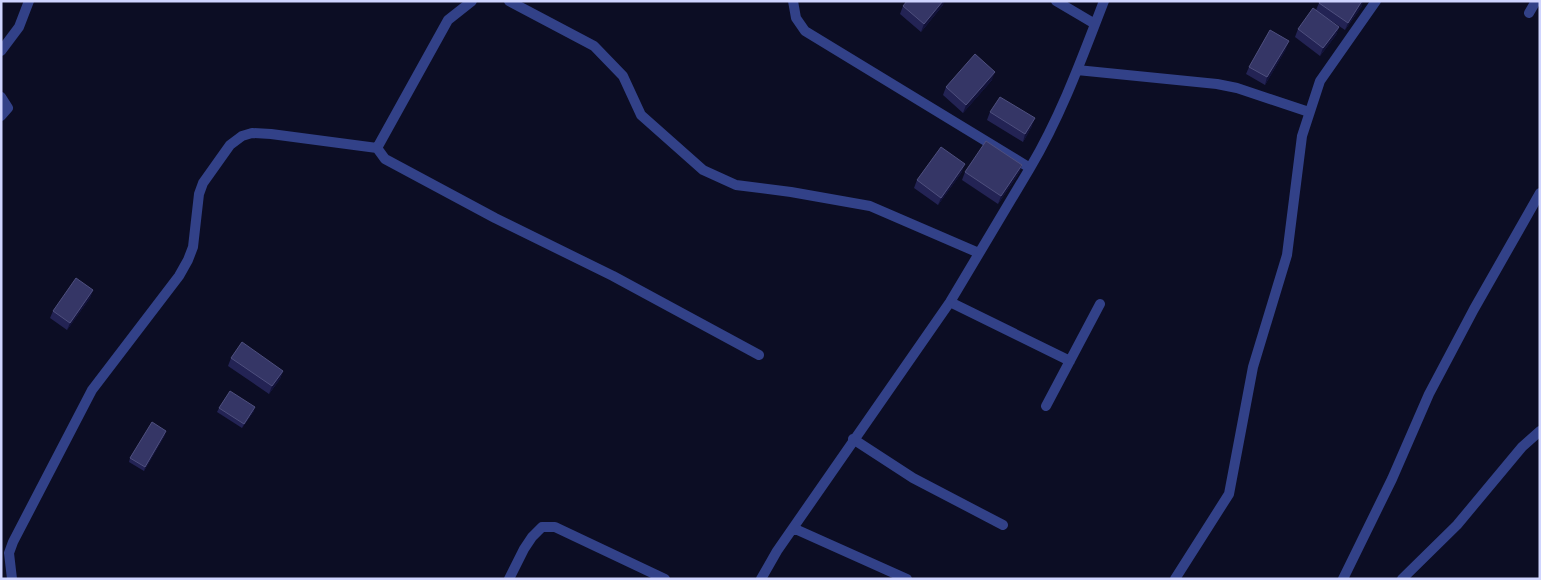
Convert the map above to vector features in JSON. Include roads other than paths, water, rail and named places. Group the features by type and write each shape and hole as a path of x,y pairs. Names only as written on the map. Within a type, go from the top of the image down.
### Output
{"street":[{"path":"1,51 19,27 30,1"},
{"path":"377,148 448,20 472,1"},
{"path":"509,1 594,46 623,76 641,115 703,170 736,185 791,192 870,206 979,253"},
{"path":"793,1 796,18 805,31 1030,168"},
{"path":"1056,1 1095,24"},
{"path":"761,579 776,551 950,302 1030,168 1043,146 1077,70 1104,1"},
{"path":"1175,579 1229,494 1253,367 1287,255 1302,136 1320,81 1376,1"},
{"path":"1529,14 1536,1"},
{"path":"1077,70 1217,84 1237,88 1310,112"},
{"path":"1,97 8,108 1,116"},
{"path":"12,579 9,553 13,542 92,390 179,276 188,260 194,247 199,194 203,182 230,145 242,136 252,133 377,148 385,159 453,196 613,276 759,355"},
{"path":"1343,579 1392,479 1429,394 1474,309 1540,193"},
{"path":"950,302 1070,361"},
{"path":"1046,406 1100,304"},
{"path":"1402,579 1457,526 1516,454 1540,431"},
{"path":"853,439 913,478 1003,525"},
{"path":"509,579 532,537 542,527 555,527 665,579"},
{"path":"793,528 907,579"}]}
